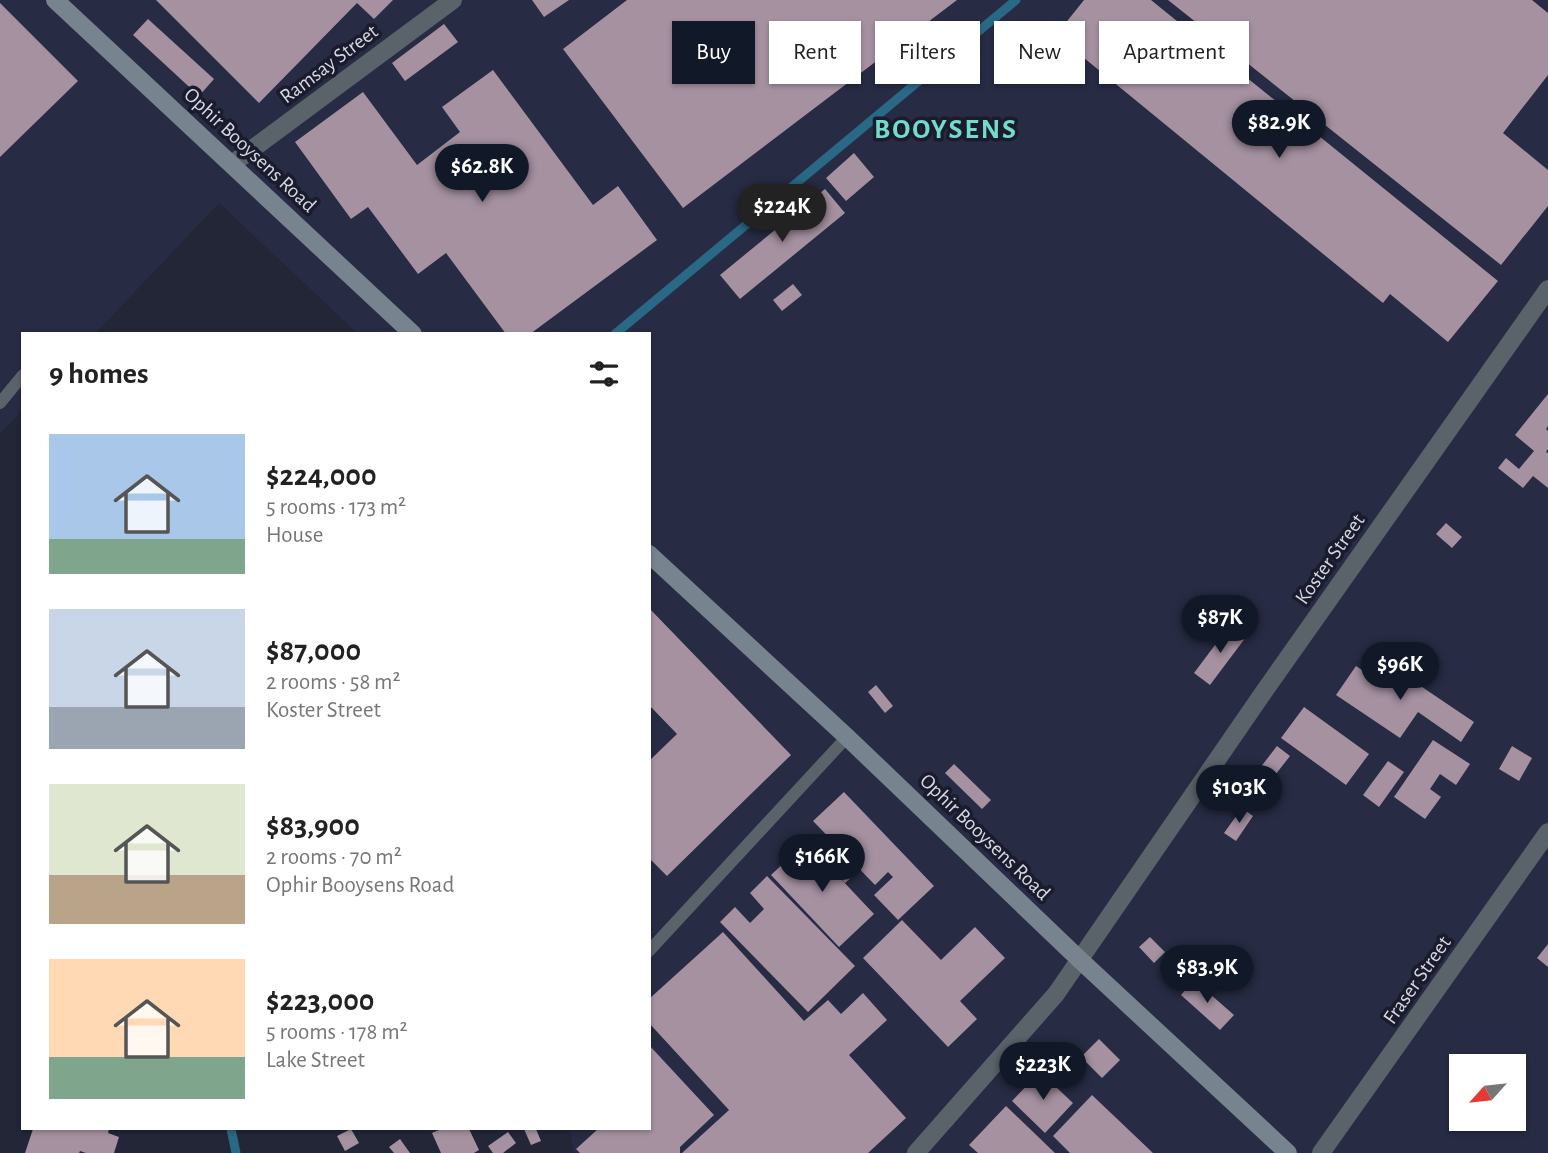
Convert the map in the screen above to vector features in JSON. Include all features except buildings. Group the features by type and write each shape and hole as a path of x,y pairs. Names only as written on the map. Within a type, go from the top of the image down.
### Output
{"main road":[{"name":"Ophir Booysens Road","path":"55,0 411,332"},
{"name":"Ophir Booysens Road","path":"651,556 1288,1153"}],"street":[{"name":"Ramsay Street","path":"232,164 453,0"},
{"name":"Koster Street","path":"916,1153 1056,994 1548,289"},
{"name":"Fraser Street","path":"1321,1153 1548,832"}],"lane":[{"path":"0,403 21,377"},
{"path":"651,949 847,737"}],"shaded area":[{"path":"0,0 1548,0 1548,1153 574,1153 569,1130 651,1130 651,332 356,332 219,203 97,332 21,332 21,412 0,434"}],"waterway":[{"path":"617,332 1016,0"},
{"path":"231,1130 236,1153"}],"district":[{"name":"BOOYSENS","path":"946,130"}]}
